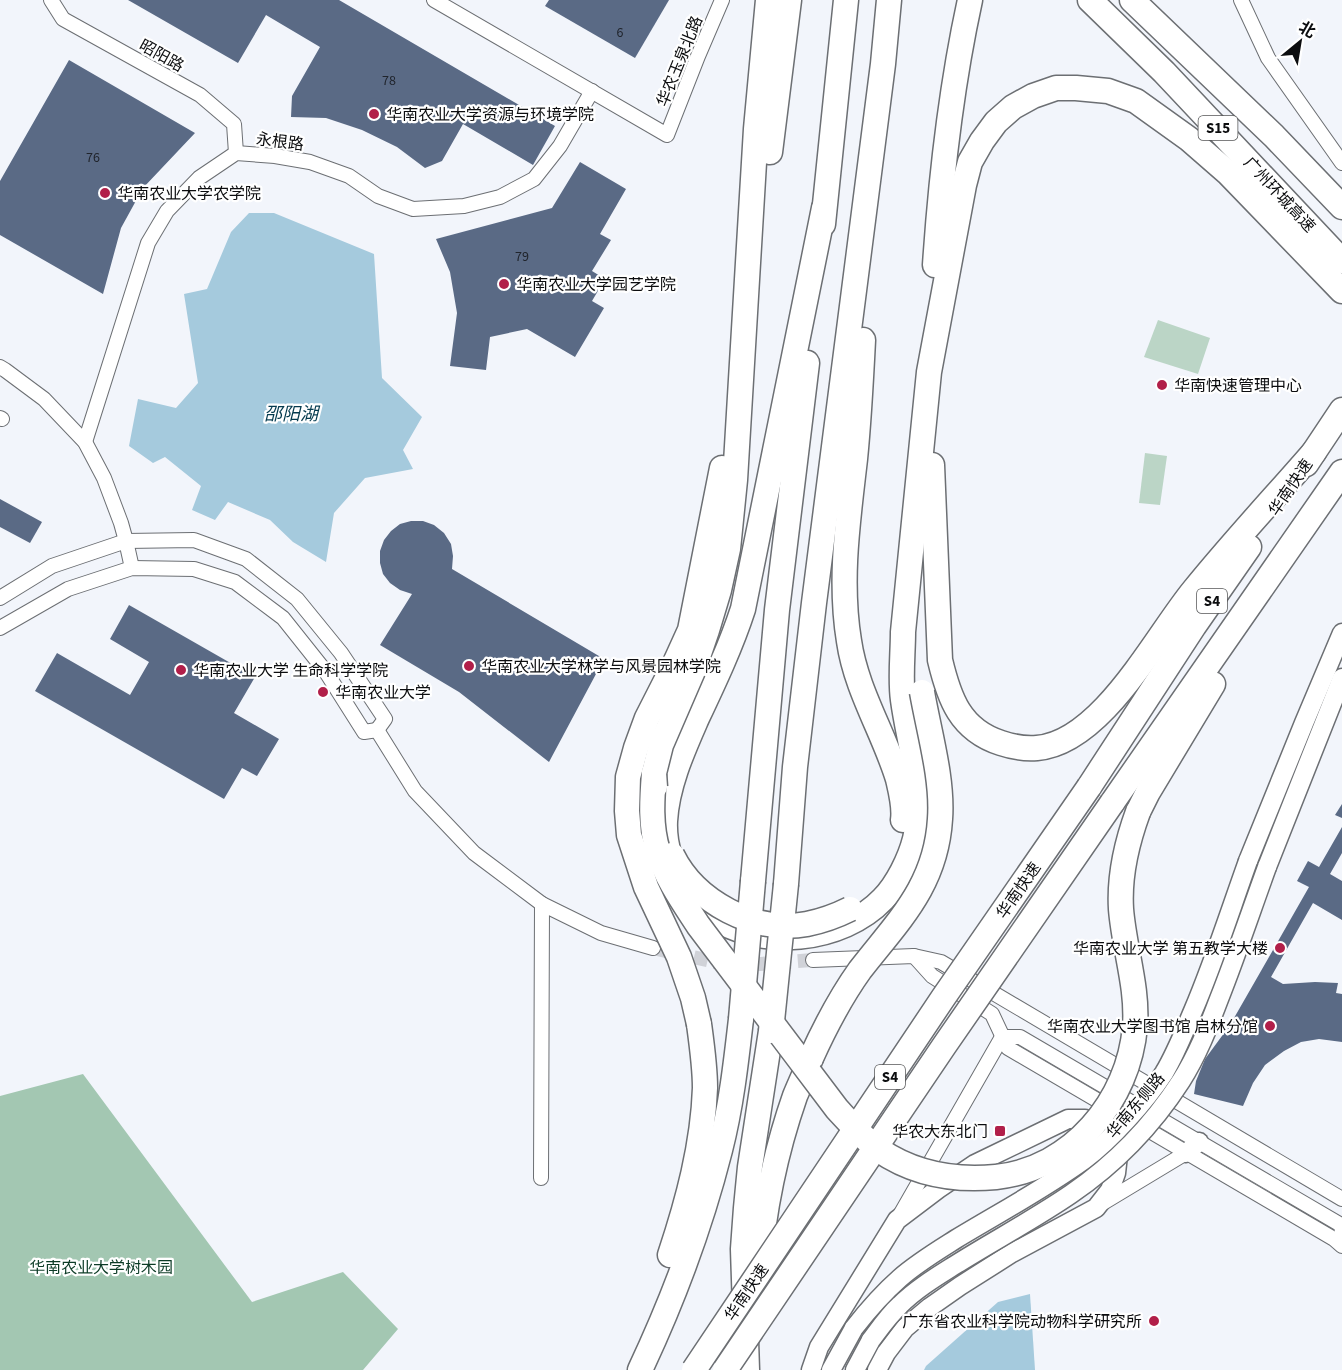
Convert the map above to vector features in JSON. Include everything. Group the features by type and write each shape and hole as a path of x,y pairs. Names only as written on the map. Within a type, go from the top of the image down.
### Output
{"highway":[{"path":"768,0 756,129 743,365 728,549 713,610 684,667 654,773 651,803 657,850 665,871 698,925 837,1108 857,1131 878,1149 902,1163 928,1173 954,1178 977,1179 1004,1176 1030,1169 1076,1144 1110,1103 1123,1078 1131,1053 1135,1026 1135,996 1121,908 1122,879 1131,831 1148,792 1342,472"},
{"path":"743,365 789,0"},
{"path":"640,1370 662,1323 699,1220 720,1150 735,1068 777,610 806,373 846,0"},
{"path":"747,1370 743,1249 750,1167 771,1030 795,767 889,0"},
{"path":"824,208 743,609 735,633 683,749 669,796 665,822 668,849 675,872 691,895 712,915 735,928 761,936 787,938 815,935 839,928 863,916 884,899 898,879 915,839 918,795 903,699 903,632 928,372 939,215 950,115 970,0"},
{"name":"广州环城高速","path":"1090,0 1164,72 1342,261"},
{"name":"S15","path":"1132,0 1274,136 1342,207"},
{"path":"1137,0 1153,20"},
{"path":"751,1370 759,1257 766,1211 774,1167 795,1096 833,1011 860,971 912,904 924,884 933,863 938,841 940,796 917,660 928,372 970,162 996,122 1013,107 1033,96 1056,88 1108,91 1136,101 1189,139 1228,173 1342,291"},
{"path":"654,773 656,806 662,833 678,866 694,886 716,904 755,922 805,925 829,919 850,909 873,891 889,868 899,843 904,814 900,789 892,761 861,684 849,644 844,601 845,554 858,423 876,119"},
{"path":"928,372 940,660 946,688 955,707 972,728 993,740 1015,747 1038,748 1058,743 1081,730 1103,710 1124,687 1193,591 1314,452"},
{"name":"华南快速","path":"694,1370 943,998 1089,787 1194,626 1340,413"},
{"name":"华南快速","path":"725,1370 944,1046 1342,472"},
{"path":"624,1370 659,1287 679,1228 692,1176 705,1088 704,1058 693,998 679,957 646,887 629,836 627,811 628,777 636,748 656,699 684,667"}],"street":[{"name":"昭阳路","path":"51,0 63,19 200,95 234,124 237,153"},
{"path":"434,0 591,91"},
{"name":"华农玉泉北路","path":"591,91 667,135 722,0"},
{"path":"1241,0 1268,58 1342,163"},
{"name":"永根路","path":"85,442 148,243 167,211 199,178 237,153 310,162 349,176 378,196 413,209 464,206 500,197 534,179 560,146 591,91"},
{"path":"0,367 44,399 85,442 104,478 121,523 132,568"},
{"path":"0,598 52,567 126,541 194,540 246,559 297,599 341,653 385,719 371,731"},
{"path":"0,628 68,589 132,568 194,569 235,582 283,618 415,791 474,853 542,904 601,933 653,948"},
{"name":"华南东侧路","path":"831,1370 854,1328 874,1303 900,1277 931,1255 1086,1158 1124,1123 1163,1073 1181,1038 1216,952 1248,861 1342,633"},
{"name":"华南东侧路","path":"855,1370 871,1340 901,1304 928,1282 1072,1193 1122,1153 1144,1131 1166,1103 1200,1048 1267,867 1342,678"},
{"path":"542,904 542,1178"},
{"path":"813,960 914,956 941,962 1342,1199"},
{"path":"914,956 932,976 992,1014 1008,1048 1341,1225 1342,1232"},
{"path":"811,1370 819,1347 897,1220 1002,1037"},
{"path":"897,1220 975,1164 1068,1119 1085,1119 1102,1128 1115,1145 1118,1155 1116,1173 1110,1190 1096,1208"},
{"path":"877,1370 886,1353 905,1328 930,1307 1012,1253 1096,1208 1192,1147"},
{"path":"1192,1147 1342,1246"}],"green space":[{"path":"1158,320 1210,338 1198,374 1144,357"},
{"path":"1145,453 1167,456 1160,505 1139,503"},
{"name":"华南农业大学树木园","path":"83,1074 252,1302 343,1272 398,1329 363,1370 0,1370 0,1096"}],"water":[{"name":"邵阳湖","path":"249,213 274,213 374,254 382,378 422,417 403,450 413,469 365,478 334,513 326,562 293,542 270,520 228,502 215,520 192,510 201,486 165,457 153,463 129,446 138,399 176,408 198,383 184,294 207,289 231,232"},
{"path":"1030,1294 1035,1370 924,1370 998,1302"}],"building":[{"path":"128,0 339,0 555,126 533,165 463,124 442,161 425,168 397,147 362,130 326,118 291,117 292,96 320,47 266,15 238,63"},
{"path":"549,0 669,0 635,58 545,6"},
{"path":"69,60 195,133 143,188 121,228 103,294 0,235 0,181"},
{"path":"580,162 626,189 600,234 611,240 592,271 605,279 592,301 604,308 575,357 527,329 490,337 486,370 450,366 457,313 450,272 436,239 552,208"},
{"path":"0,499 42,522 30,543 0,527"},
{"path":"423,521 434,525 444,533 451,544 452,569 604,659 549,762 459,692 380,645 412,594 400,590 383,574 380,551 391,531 400,524"},
{"path":"129,605 255,677 234,713 279,739 257,776 242,768 224,799 35,691 57,653 130,695 149,662 110,639"},
{"path":"1342,804 1342,818 1335,815"},
{"name":"华南农业大学 第五教学大楼","path":"1342,827 1342,853 1330,874 1342,881 1342,920 1313,903 1271,977 1283,984 1338,983 1336,993 1342,994 1342,1042 1319,1039 1301,1042 1284,1051 1265,1065 1253,1083 1243,1106 1194,1094 1196,1081 1205,1059 1230,1025 1309,887 1297,881 1308,861 1319,867"}],"tunnel":[{"path":"653,948 733,966 813,960"}],"place":[{"name":"华南农业大学资源与环境学院","path":"374,114"},
{"name":"华南农业大学农学院","path":"105,193"},
{"name":"华南农业大学园艺学院","path":"504,284"},
{"name":"华南快速管理中心","path":"1162,385"},
{"name":"华南农业大学林学与风景园林学院","path":"469,666"},
{"name":"华南农业大学 生命科学学院","path":"181,670"},
{"name":"华南农业大学","path":"323,692"},
{"name":"华南农业大学 第五教学大楼","path":"1280,948"},
{"name":"华南农业大学图书馆 启林分馆","path":"1270,1026"},
{"name":"华农大东北门","path":"1000,1131"},
{"name":"广东省农业科学院动物科学研究所","path":"1154,1321"}]}
